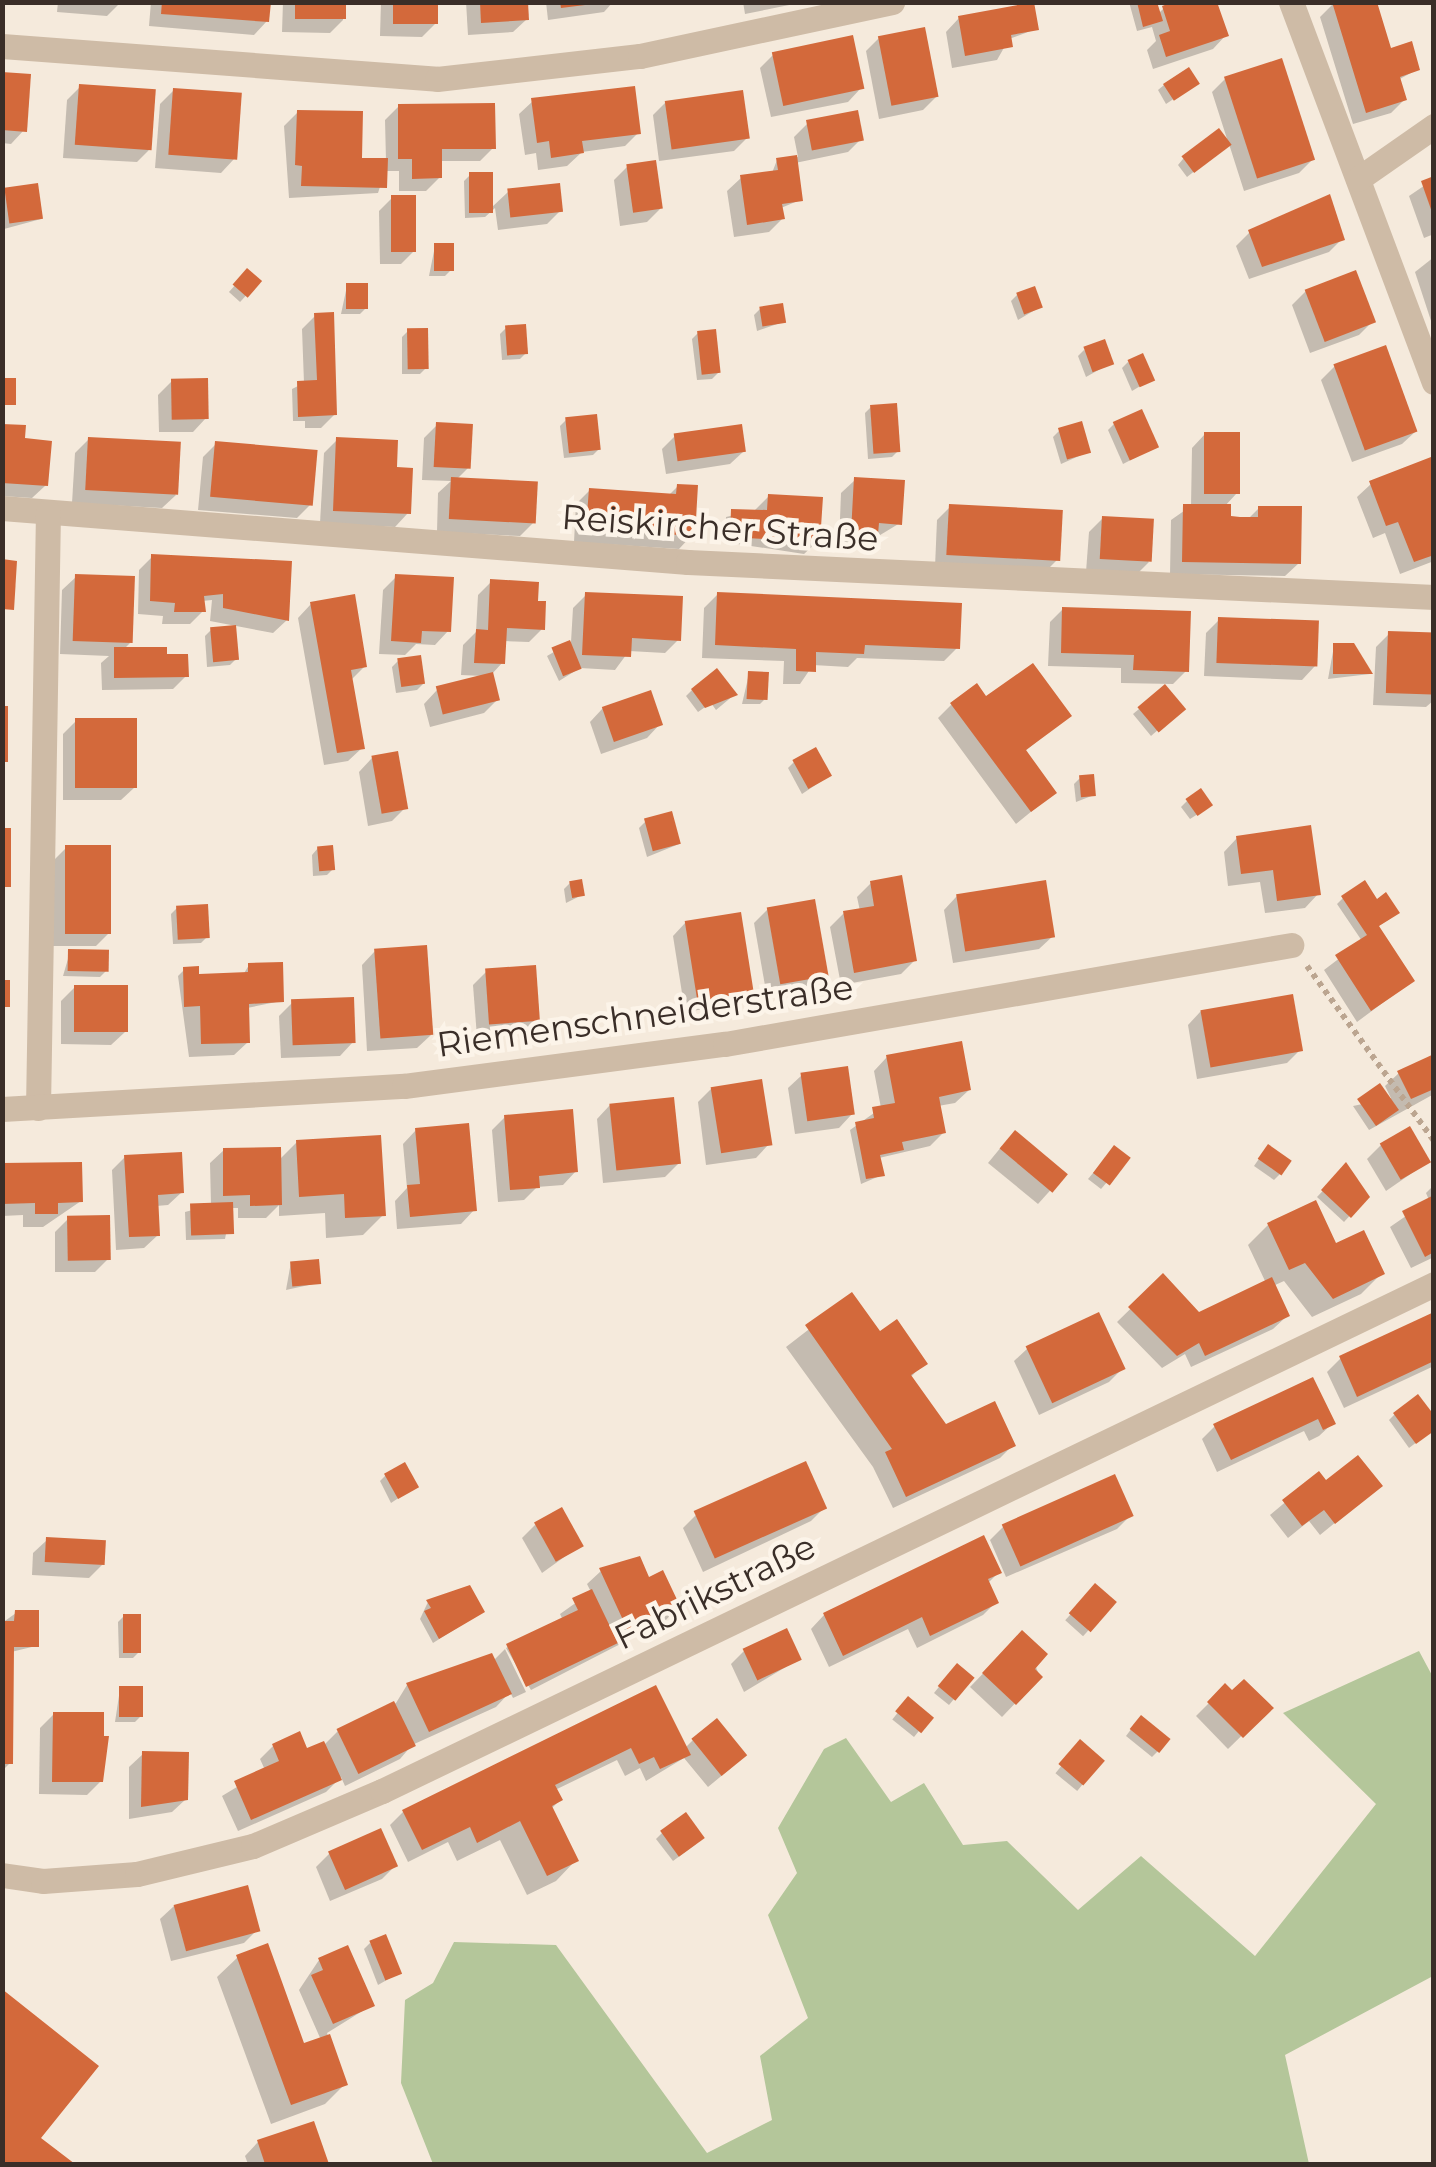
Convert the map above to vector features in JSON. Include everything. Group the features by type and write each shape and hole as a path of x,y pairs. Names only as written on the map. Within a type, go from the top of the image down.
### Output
{"street":[{"path":"2,46 437,79 640,56 892,2"},
{"path":"1291,2 1434,382"},
{"path":"1358,179 1434,126"},
{"name":"Reiskircher Straße","path":"2,508 727,565 1434,597"},
{"path":"38,1108 48,512"},
{"name":"Riemenschneiderstraße","path":"2,1109 404,1086 668,1051 1291,944"},
{"name":"Fabrikstraße","path":"2,1875 43,1881 137,1874 253,1846 382,1791 1434,1284"}],"path":[{"path":"1291,944 1434,1141"}],"green space":[{"path":"1419,1651 1434,1679 1433,1976 1285,2055 1309,2164 433,2164 401,2083 405,2000 433,1983 454,1942 556,1945 707,2153 772,2120 760,2056 808,2018 768,1915 797,1873 778,1828 824,1749 846,1738 891,1802 924,1783 963,1845 1007,1841 1078,1910 1141,1856 1255,1956 1376,1804 1283,1713"}],"building":[{"path":"162,2 271,2 269,22 161,14"},
{"path":"295,2 346,2 346,19 295,19"},
{"path":"393,2 438,2 438,24 393,24"},
{"path":"480,2 528,2 529,20 481,23"},
{"path":"560,2 584,2 585,5 561,8"},
{"path":"1034,2 1039,30 1011,35 1013,47 965,56 958,16"},
{"path":"1137,2 1157,2 1163,21 1143,27"},
{"path":"1173,2 1217,2 1229,36 1166,57 1159,35 1170,31 1162,6"},
{"path":"1332,2 1377,2 1391,48 1412,41 1420,70 1400,77 1407,100 1366,113"},
{"path":"925,27 939,97 891,106 878,36"},
{"path":"853,35 864,89 783,106 772,52"},
{"path":"1282,58 1315,160 1257,179 1224,77"},
{"path":"1189,67 1200,84 1174,101 1163,84"},
{"path":"2,72 31,74 27,132 2,130"},
{"path":"79,84 156,89 152,150 75,145"},
{"path":"635,86 641,134 582,141 584,153 551,158 549,141 537,143 531,98"},
{"path":"173,88 242,93 237,160 168,155"},
{"path":"743,90 750,139 672,150 665,101"},
{"path":"495,103 496,149 442,149 442,178 412,179 412,159 398,159 398,104"},
{"path":"297,110 363,111 362,158 388,158 387,188 301,186 302,166 295,165"},
{"path":"858,110 864,140 812,151 806,120"},
{"path":"1219,128 1232,145 1194,173 1181,156"},
{"path":"797,155 803,201 782,204 785,219 747,225 740,175 778,170 776,158"},
{"path":"656,160 663,209 633,213 626,164"},
{"path":"469,172 493,172 493,213 469,213"},
{"path":"1434,176 1434,215 1433,215 1421,181"},
{"path":"38,183 43,219 9,223 4,188"},
{"path":"560,183 563,212 510,217 507,189"},
{"path":"1330,194 1345,240 1262,267 1248,230"},
{"path":"391,195 416,195 416,252 391,252"},
{"path":"434,243 454,243 454,271 434,271"},
{"path":"247,268 262,281 248,298 233,285"},
{"path":"1356,270 1376,322 1325,342 1305,290"},
{"path":"346,283 368,283 368,309 346,309"},
{"path":"1035,286 1043,308 1024,314 1016,293"},
{"path":"783,303 786,323 762,327 759,307"},
{"path":"334,312 337,415 298,417 297,381 317,380 314,313"},
{"path":"526,324 528,354 507,355 505,325"},
{"path":"407,328 428,328 429,369 408,369"},
{"path":"716,329 721,373 702,375 697,331"},
{"path":"1105,339 1114,364 1093,372 1083,347"},
{"path":"1386,345 1417,431 1365,451 1333,364"},
{"path":"1143,353 1155,380 1140,387 1127,360"},
{"path":"2,378 16,378 16,405 2,405"},
{"path":"208,378 209,419 172,420 171,379"},
{"path":"897,403 900,452 873,454 870,405"},
{"path":"1142,409 1159,447 1130,460 1113,422"},
{"path":"597,414 601,450 569,453 565,417"},
{"path":"1082,421 1091,453 1067,460 1058,428"},
{"path":"436,422 473,424 471,469 434,467"},
{"path":"2,424 26,425 25,438 52,441 48,486 2,483"},
{"path":"742,424 746,452 678,461 674,434"},
{"path":"1204,432 1240,432 1240,494 1204,494"},
{"path":"88,437 181,442 178,495 85,490"},
{"path":"336,437 398,440 397,467 413,468 411,514 333,511"},
{"path":"215,441 318,450 313,506 210,497"},
{"path":"1431,457 1434,555 1414,562 1398,522 1386,526 1369,481"},
{"path":"451,477 538,482 536,523 449,519"},
{"path":"854,477 905,480 902,525 879,523 878,534 851,533"},
{"path":"677,484 698,485 695,536 586,529 589,488 676,494"},
{"path":"768,494 823,497 820,542 730,537 731,509 767,510"},
{"path":"949,504 1063,510 1060,561 946,555"},
{"path":"1183,504 1231,504 1231,516 1240,517 1258,517 1258,506 1302,506 1301,564 1182,562"},
{"path":"1102,516 1154,519 1152,562 1100,559"},
{"path":"151,554 292,561 289,621 223,608 223,594 204,596 206,612 174,612 175,603 150,601"},
{"path":"2,559 17,561 14,610 2,609"},
{"path":"75,574 135,576 133,643 73,641"},
{"path":"395,574 454,577 451,632 422,631 421,643 391,641"},
{"path":"490,579 539,582 538,601 546,601 545,630 507,628 505,664 474,663 476,629 488,630"},
{"path":"585,592 683,596 681,641 632,638 631,657 582,655"},
{"path":"717,592 962,603 960,649 865,645 864,654 816,652 816,672 796,671 796,649 715,645"},
{"path":"355,594 367,667 351,670 365,749 337,753 310,602"},
{"path":"1062,607 1191,611 1189,672 1133,670 1134,655 1061,653"},
{"path":"1218,617 1319,621 1317,666 1216,663"},
{"path":"236,625 239,660 213,662 210,627"},
{"path":"1388,631 1434,633 1432,695 1386,693"},
{"path":"570,640 582,669 563,676 551,647"},
{"path":"1333,643 1354,643 1373,674 1333,674"},
{"path":"114,647 167,647 167,654 188,654 189,677 114,678"},
{"path":"421,655 425,684 401,687 397,658"},
{"path":"1033,663 1072,716 1026,750 1057,793 1031,812 950,703 977,683 986,696"},
{"path":"717,668 738,695 705,708 691,689"},
{"path":"748,671 769,672 768,700 747,699"},
{"path":"493,672 500,700 443,714 436,686"},
{"path":"1165,684 1186,709 1159,732 1137,707"},
{"path":"651,690 663,725 614,742 602,707"},
{"path":"2,706 8,706 8,762 2,762"},
{"path":"75,718 137,718 137,788 75,788"},
{"path":"816,747 832,776 808,789 792,760"},
{"path":"398,751 408,809 382,814 371,756"},
{"path":"1094,774 1096,796 1081,797 1079,775"},
{"path":"1201,788 1213,805 1197,816 1185,799"},
{"path":"672,811 681,844 653,851 644,819"},
{"path":"1311,825 1321,895 1277,901 1273,870 1241,874 1236,836"},
{"path":"2,828 11,828 11,887 2,887"},
{"path":"65,845 111,845 111,934 65,934"},
{"path":"333,845 335,870 319,871 317,846"},
{"path":"902,875 917,961 854,973 843,911 874,906 870,881"},
{"path":"582,879 585,896 572,898 569,881"},
{"path":"1046,880 1055,937 965,952 956,894"},
{"path":"1365,880 1377,899 1386,892 1400,913 1379,926 1415,981 1371,1011 1335,955 1367,935 1341,896"},
{"path":"815,899 829,976 780,984 767,908"},
{"path":"208,904 210,938 178,940 176,906"},
{"path":"741,912 754,992 697,1001 685,921"},
{"path":"427,945 433,1035 380,1038 374,949"},
{"path":"68,949 109,950 109,972 68,971"},
{"path":"283,962 284,1002 249,1004 250,1043 201,1044 200,1006 184,1007 183,967 199,966 199,974 248,972 248,963"},
{"path":"536,965 540,1021 489,1024 485,969"},
{"path":"2,980 10,980 10,1007 2,1007"},
{"path":"74,985 128,985 128,1032 74,1032"},
{"path":"1293,994 1303,1051 1210,1067 1200,1010"},
{"path":"354,997 356,1043 293,1045 291,999"},
{"path":"962,1041 971,1090 939,1097 946,1133 902,1142 904,1150 880,1155 885,1176 866,1179 855,1122 874,1118 872,1107 895,1103 886,1055"},
{"path":"1434,1054 1434,1089 1411,1099 1397,1071"},
{"path":"848,1066 855,1115 807,1121 800,1073"},
{"path":"762,1079 772,1145 721,1153 711,1087"},
{"path":"1380,1083 1399,1110 1376,1126 1357,1099"},
{"path":"674,1097 681,1164 616,1170 609,1104"},
{"path":"573,1109 578,1172 539,1176 540,1188 510,1190 504,1115"},
{"path":"469,1123 477,1211 410,1217 407,1185 420,1184 415,1128"},
{"path":"1410,1126 1431,1162 1401,1180 1380,1144"},
{"path":"1015,1130 1068,1174 1052,1193 1000,1148"},
{"path":"381,1135 386,1216 345,1218 344,1194 299,1197 296,1140"},
{"path":"1268,1144 1292,1161 1281,1175 1258,1159"},
{"path":"1114,1145 1131,1158 1110,1186 1093,1173"},
{"path":"281,1147 282,1205 250,1206 250,1195 223,1196 223,1148"},
{"path":"182,1152 184,1193 158,1195 160,1236 129,1237 124,1155"},
{"path":"82,1162 83,1202 58,1203 58,1214 35,1214 35,1203 2,1204 2,1163"},
{"path":"1346,1162 1370,1197 1351,1218 1321,1190"},
{"path":"1434,1195 1434,1252 1425,1257 1402,1211"},
{"path":"1316,1200 1336,1243 1364,1230 1385,1274 1333,1299 1305,1263 1289,1270 1267,1223"},
{"path":"233,1202 234,1234 191,1235 190,1204"},
{"path":"110,1215 111,1260 68,1261 67,1216"},
{"path":"319,1259 321,1284 292,1286 290,1262"},
{"path":"1163,1273 1199,1312 1272,1277 1290,1316 1205,1356 1199,1343 1177,1356 1128,1307"},
{"path":"852,1292 880,1331 897,1319 928,1364 911,1375 946,1424 995,1401 1016,1446 906,1497 885,1452 892,1449 805,1325"},
{"path":"1099,1312 1126,1369 1052,1403 1026,1346"},
{"path":"1434,1312 1434,1361 1357,1397 1339,1356"},
{"path":"1313,1377 1336,1424 1323,1430 1318,1419 1231,1460 1213,1424"},
{"path":"1418,1394 1434,1415 1434,1431 1416,1444 1393,1413"},
{"path":"1358,1455 1383,1486 1335,1524 1324,1510 1302,1526 1282,1500 1319,1471 1326,1480"},
{"path":"806,1461 827,1509 715,1559 694,1511"},
{"path":"405,1462 419,1487 398,1499 384,1474"},
{"path":"1115,1474 1134,1516 1020,1566 1002,1524"},
{"path":"562,1507 584,1546 556,1562 534,1523"},
{"path":"984,1535 1002,1573 988,1579 999,1603 930,1636 922,1617 843,1656 823,1613"},
{"path":"46,1537 106,1540 105,1565 45,1562"},
{"path":"640,1556 649,1577 663,1570 681,1608 629,1633 599,1568"},
{"path":"1095,1583 1117,1602 1091,1632 1069,1613"},
{"path":"470,1585 485,1612 439,1639 424,1611 431,1608 426,1600"},
{"path":"592,1589 618,1643 526,1687 506,1644 578,1610 572,1598"},
{"path":"15,1610 39,1610 39,1647 14,1647 13,1764 2,1764 2,1621 14,1621"},
{"path":"123,1614 141,1614 141,1653 123,1653"},
{"path":"787,1628 802,1660 757,1680 743,1649"},
{"path":"1022,1630 1048,1654 1035,1669 1043,1677 1016,1705 982,1673"},
{"path":"492,1653 512,1694 429,1732 406,1683"},
{"path":"957,1663 975,1678 955,1701 938,1686"},
{"path":"1244,1679 1274,1708 1243,1738 1207,1702 1225,1683 1232,1690"},
{"path":"656,1685 691,1755 660,1769 654,1757 639,1764 631,1748 555,1785 563,1800 552,1806 579,1861 547,1876 520,1821 477,1843 470,1827 422,1850 402,1810"},
{"path":"119,1686 143,1686 143,1717 119,1717"},
{"path":"908,1696 934,1718 921,1733 895,1711"},
{"path":"394,1701 416,1746 358,1774 336,1729"},
{"path":"53,1712 104,1712 104,1736 109,1736 103,1782 52,1782"},
{"path":"1141,1715 1171,1739 1159,1753 1130,1729"},
{"path":"717,1718 747,1755 722,1776 691,1739"},
{"path":"300,1731 307,1748 324,1741 342,1780 251,1820 234,1781 279,1761 272,1744"},
{"path":"1080,1739 1105,1761 1083,1786 1058,1764"},
{"path":"142,1751 189,1752 188,1800 141,1807"},
{"path":"686,1812 705,1838 679,1857 660,1831"},
{"path":"381,1828 398,1866 345,1890 328,1852"},
{"path":"248,1885 260,1931 186,1951 174,1905"},
{"path":"386,1934 402,1974 385,1981 369,1941"},
{"path":"268,1943 304,2043 330,2034 348,2085 291,2105 236,1955"},
{"path":"348,1945 375,2006 333,2024 311,1975 323,1970 318,1958"},
{"path":"2,1989 99,2066 41,2138 75,2164 2,2164"},
{"path":"314,2121 329,2164 265,2164 257,2140"}]}
